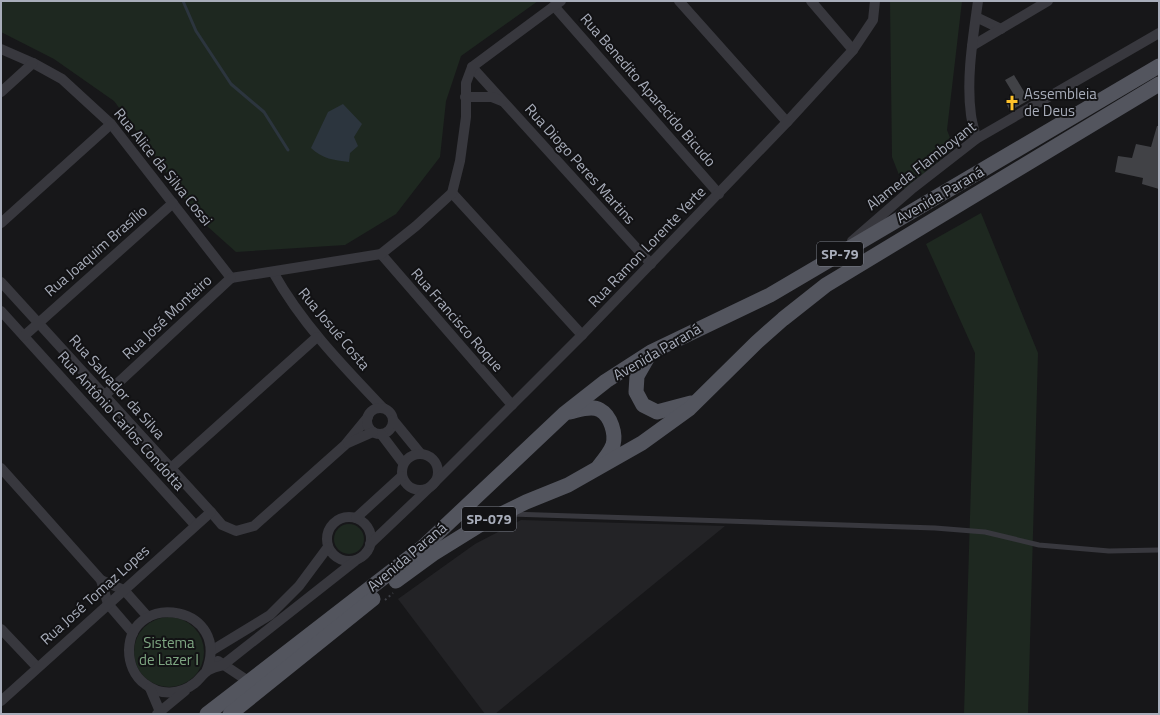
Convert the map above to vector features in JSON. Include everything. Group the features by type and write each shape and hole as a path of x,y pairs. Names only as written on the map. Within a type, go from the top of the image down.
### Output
{"main road":[{"name":"Avenida Paraná","path":"207,714 423,547 526,448 564,414 606,381 651,352 770,295 1159,66"},
{"name":"Avenida Paraná","path":"230,714 390,586 433,554 500,514 568,485 642,443 698,401 757,342 826,285 1159,84"},
{"path":"651,352 637,376 636,392 643,405 657,412 698,401"},
{"path":"564,414 587,408 600,410 609,419 614,432 613,445 606,458 594,471"}],"street":[{"path":"679,1 787,122"},
{"path":"811,1 853,50"},
{"name":"Rua Ramon Lorente Yerte","path":"370,544 432,486 582,335 787,122 853,50 874,20 875,1"},
{"path":"976,139 971,116 970,94 972,46 978,1"},
{"path":"972,46 1048,1"},
{"path":"231,278 380,254 416,226 452,193 460,161 466,118 466,83 472,67 558,3"},
{"name":"Rua Benedito Aparecido Bicudo","path":"558,3 719,194"},
{"path":"976,17 1001,29"},
{"name":"Alameda Flamboyant","path":"832,259 912,188 976,139 1159,33"},
{"name":"Rua Alice da Silva Cossi","path":"1,49 33,63 62,79 111,124 231,278"},
{"path":"1,92 33,63"},
{"name":"Rua Diogo Peres Martins","path":"472,67 651,264"},
{"name":"Rua Diogo Peres Martins","path":"465,97 492,98 504,102"},
{"path":"466,118 470,107 481,97"},
{"path":"1,223 111,124"},
{"path":"452,193 582,335"},
{"name":"Rua Joaquim Brasílio","path":"38,322 173,203"},
{"name":"Rua Francisco Roque","path":"380,254 512,405"},
{"name":"Rua Josué Costa","path":"273,272 285,295 317,337 383,408"},
{"name":"Rua José Monteiro","path":"105,395 231,278"},
{"name":"Rua Salvador da Silva","path":"1,282 211,512"},
{"name":"Rua Antônio Carlos Condotta","path":"1,311 195,525"},
{"path":"24,336 38,322"},
{"path":"171,468 317,337"},
{"name":"Rua Josué Costa","path":"360,384 370,414"},
{"path":"211,512 222,525 236,532 254,526 345,445 370,414 383,408 390,412 393,420 420,453 431,457 438,467 438,477 432,486 420,490 408,486 402,476 403,463 410,456 420,453"},
{"path":"370,414 368,425 377,433 403,463"},
{"path":"345,445 377,433 389,431 393,420"},
{"path":"1,468 101,580 124,590 148,617"},
{"path":"356,518 402,476"},
{"name":"Rua José Tomaz Lopes","path":"1,701 211,512"},
{"path":"150,688 159,713 206,672 223,665 355,560 362,557 370,544 370,531 362,521 356,518 342,518 330,526 326,540 328,547 336,558 342,560 355,560"},
{"path":"211,653 270,615 299,586 328,547"},
{"path":"101,580 108,604 134,633"},
{"path":"187,689 175,693 162,692 150,688 136,675 129,658 129,645 137,626 148,617 162,612 176,611 190,616 201,625 208,637 211,653 206,672"},
{"path":"1,629 37,667"},
{"path":"211,653 223,665 248,681"}],"lane":[{"path":"500,514 935,528 985,532 1038,545 1109,551 1159,550"}],"shaded area":[{"path":"343,104 362,124 354,137 358,146 350,153 349,162 328,158 320,155 311,148 328,112"},
{"path":"521,520 725,526 495,714 485,714 398,599 475,544"}],"green space":[{"path":"1,1 538,1 461,56 446,101 440,157 396,214 345,245 236,252 198,218 148,146 114,101 54,59 1,32"},
{"path":"890,1 962,1 947,130 954,148 905,190 892,157"},
{"path":"981,213 1038,353 1028,714 964,714 975,353 926,244"},
{"path":"349,524 360,528 364,539 360,550 349,554 338,550 334,539 338,528"},
{"name":"Sistema de Lazer I","path":"169,617 182,620 194,627 201,639 204,652 201,665 194,677 182,684 169,687 156,684 144,677 137,665 134,652 137,639 144,627 156,620"}],"building":[{"path":"1014,75 1029,100 1010,111 1005,101 1014,95 1005,80"},
{"path":"1157,126 1159,126 1159,189 1142,184 1143,178 1115,172 1118,156 1132,158 1136,144 1151,147"}],"waterway":[{"path":"183,1 196,31 231,84 264,112 288,150"}],"place":[{"name":"Assembleia de Deus","path":"1012,103"}]}
